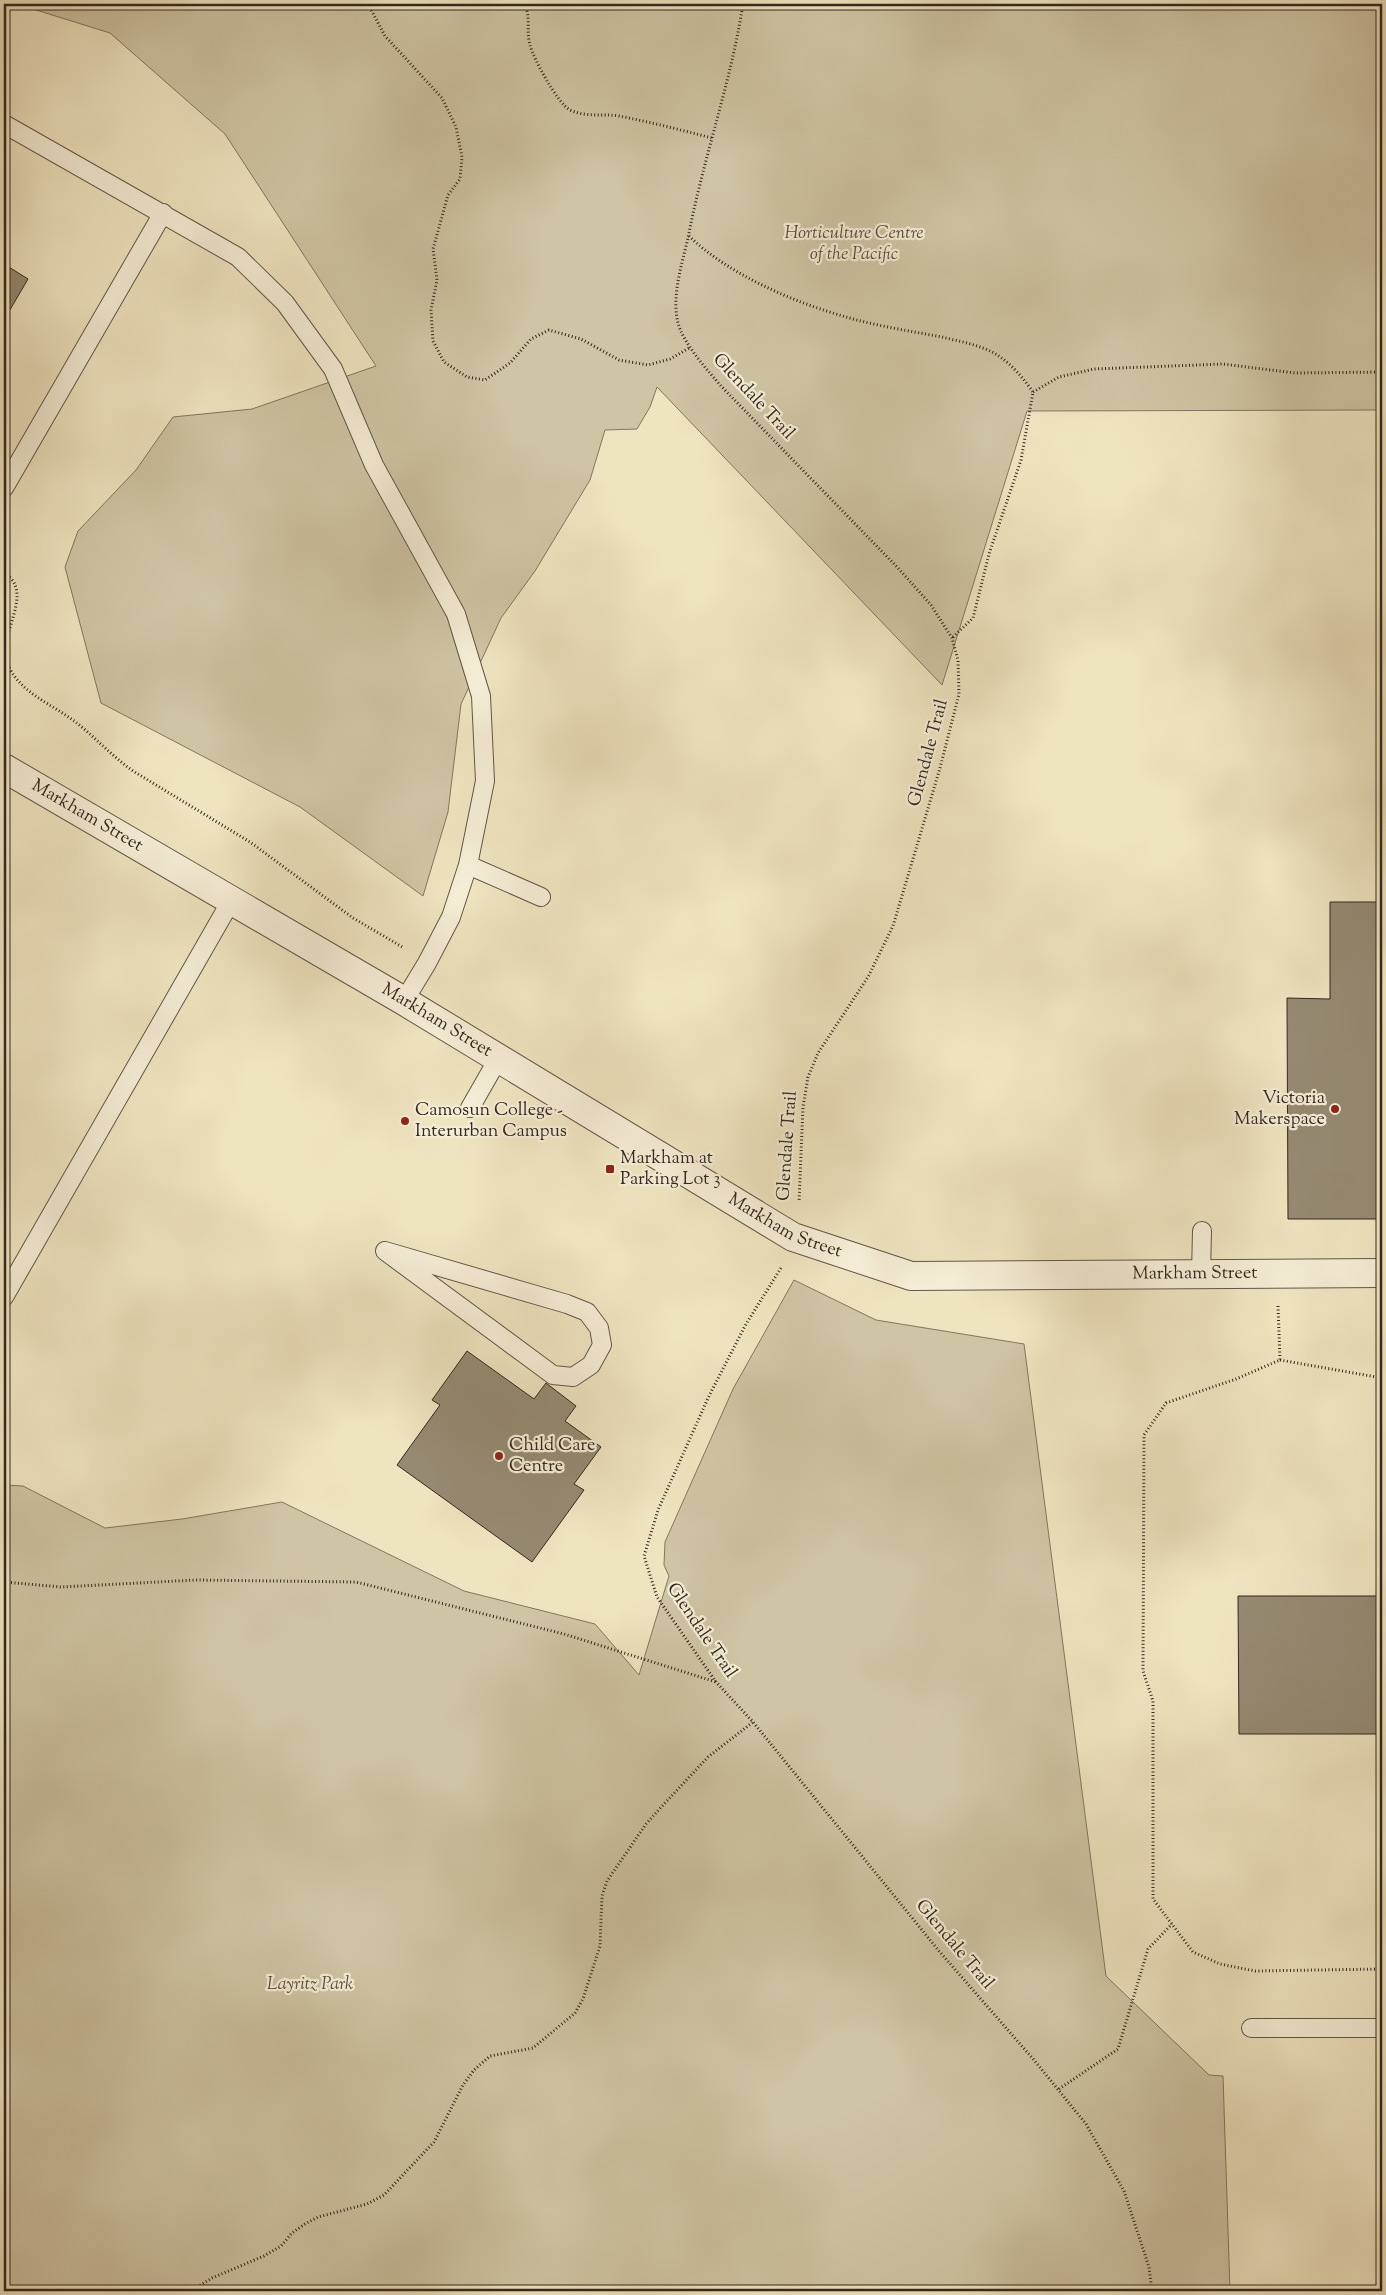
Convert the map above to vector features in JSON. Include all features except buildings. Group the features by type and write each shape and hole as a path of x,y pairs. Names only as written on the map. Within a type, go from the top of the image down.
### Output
{"street":[{"name":"Markham Street","path":"4,768 404,1001 793,1237 911,1276 1382,1273"}],"lane":[{"path":"4,124 238,257 285,303 333,369 374,465 456,614 481,696 485,781 468,865 451,917 428,963 404,1001"},
{"path":"4,488 163,213"},
{"path":"468,865 541,897"},
{"path":"4,1297 231,900"},
{"path":"470,1108 498,1059"},
{"path":"1201,1274 1202,1231"},
{"path":"385,1251 567,1304 587,1312 598,1328 602,1345 591,1365 573,1377 553,1375 385,1251"},
{"path":"1251,2028 1382,2028"}],"path":[{"path":"368,4 386,36 442,98 456,127 462,157 460,179 448,195 433,249 437,280 431,310 433,341 444,362 467,378 485,380 510,363 531,339 549,330 581,339 619,360 648,364 670,359 691,347"},
{"path":"525,4 530,16 530,44 532,52 551,88 568,109 593,116 612,115 646,121 712,138"},
{"name":"Glendale Trail","path":"743,4 737,43 697,191 680,269 677,304 678,324 691,347 721,386 931,605 952,638 958,660 960,694 933,795 893,926 868,976 818,1053 808,1077 803,1107 800,1194 793,1237 782,1266 746,1324 709,1396 658,1510 644,1556 657,1597 716,1682 753,1722 939,1951 1086,2124 1124,2191 1149,2267 1152,2291"},
{"path":"688,236 703,250 756,281 802,304 848,318 962,342 990,351 1022,374 1033,392 1021,460 989,554 973,618 952,638"},
{"path":"1033,392 1059,377 1094,368 1223,364 1296,373 1382,372"},
{"path":"4,573 10,576 16,588 16,607 7,640 6,657 12,673 26,688 77,723 115,758 133,771 250,842 352,918 428,963"},
{"path":"1278,1301 1280,1360"},
{"path":"1382,1378 1280,1360 1236,1379 1166,1403 1144,1436 1143,1671 1153,1701 1153,1900 1192,1952 1229,1966 1255,1971 1382,1969"},
{"path":"4,1582 61,1587 196,1580 356,1582 564,1634 716,1682"},
{"path":"191,2291 212,2278 272,2251 305,2224 318,2217 367,2204 384,2195 434,2142 463,2085 474,2070 490,2056 533,2048 574,2013 583,1999 600,1946 602,1896 607,1881 646,1824 664,1803 708,1756 753,1722"},
{"path":"1058,2089 1118,2049 1148,1949 1172,1924"}],"green space":[{"name":"Horticulture Centre of the Pacific","path":"17,4 1382,4 1382,410 1027,411 942,685 657,387 650,407 637,429 605,430 590,480 535,571 501,618 461,704 448,812 423,896 300,807 101,703 65,567 78,531 136,470 173,417 252,409 376,366 225,134 110,33"},
{"name":"Layritz Park","path":"794,1280 876,1320 1024,1344 1106,1976 1209,2075 1223,2076 1230,2291 4,2291 4,1485 23,1486 105,1528 182,1519 282,1502 464,1591 595,1624 639,1675 669,1576 664,1565 665,1542 733,1389"}],"place":[{"name":"Victoria Makerspace","path":"1335,1109"},
{"name":"Camosun College - Interurban Campus","path":"405,1121"},
{"name":"Markham at Parking Lot 3","path":"610,1169"},
{"name":"Child Care Centre","path":"499,1456"}]}
